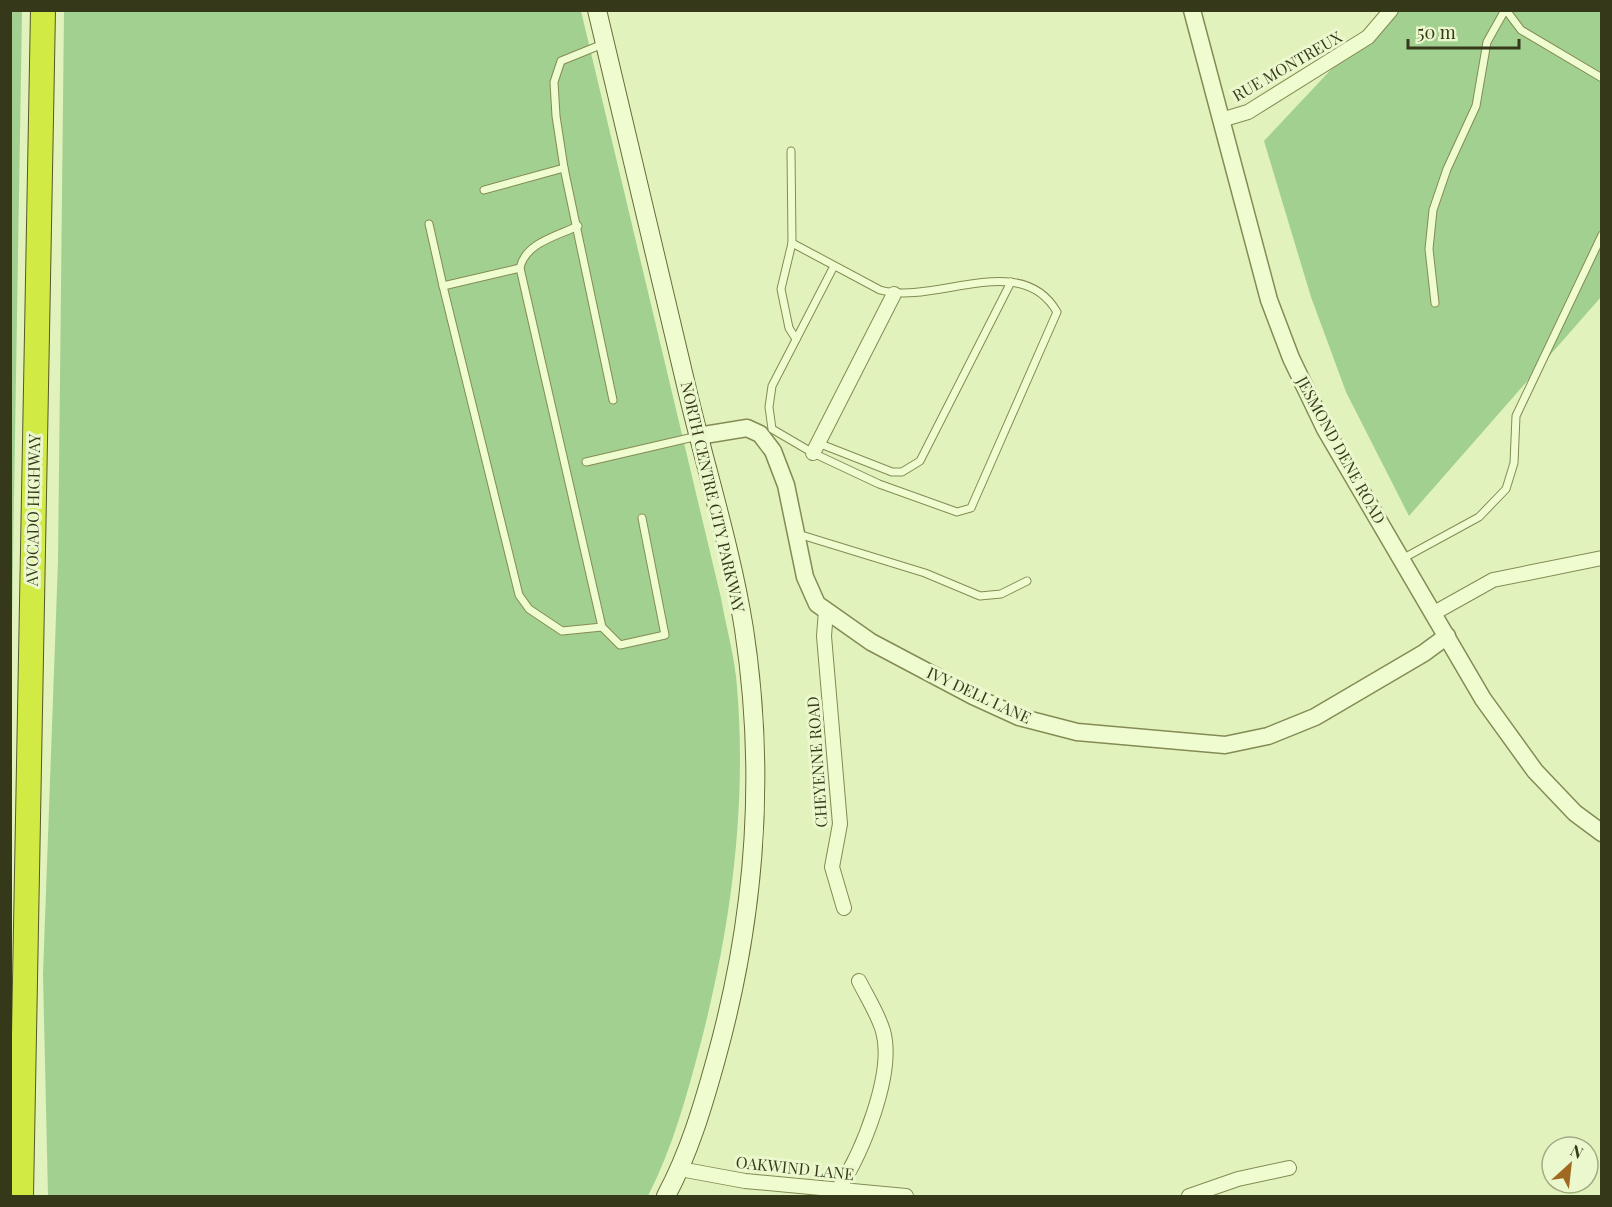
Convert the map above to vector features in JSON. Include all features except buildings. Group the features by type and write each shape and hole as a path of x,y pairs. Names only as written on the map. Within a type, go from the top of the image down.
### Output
{"highway":[{"name":"AVOCADO HIGHWAY","path":"21,1197 43,10"}],"main road":[{"name":"NORTH CENTRE CITY PARKWAY","path":"597,10 698,436 730,557 744,630 752,704 757,796 745,931 729,1009 707,1093 680,1169 666,1197"}],"street":[{"name":"JESMOND DENE ROAD","path":"1192,10 1269,300 1291,358 1326,429 1483,699 1535,771 1575,813 1602,833"},
{"name":"RUE MONTREUX","path":"1221,120 1248,112 1368,37 1390,10"},
{"path":"815,448 894,294"},
{"path":"698,436 747,428 766,432"},
{"name":"IVY DELL LANE","path":"766,432 786,485 805,577 817,604 871,642 973,696 1019,717 1077,732 1225,745 1268,736 1315,717 1424,653 1447,636"},
{"path":"1434,613 1493,580 1602,558"},
{"name":"CHEYENNE ROAD","path":"826,611 824,636 840,824 832,867 844,908"},
{"path":"839,1188 867,1129 885,1065 883,1032 859,981"},
{"path":"1189,1197 1238,1179 1289,1168"},
{"name":"OAKWIND LANE","path":"680,1169 745,1181 839,1188 906,1197"}],"lane":[{"path":"1436,303 1429,249 1433,210 1447,169 1476,106 1487,42 1505,10 1521,30 1602,78"},
{"path":"605,43 568,56 561,61 554,82 556,116 564,168 613,400"},
{"path":"791,151 792,243 781,289 789,328 796,339"},
{"path":"484,190 564,168"},
{"path":"429,224 519,595 529,609 562,631 602,627"},
{"path":"578,226 529,249 522,259 520,268 602,627 620,645 665,635 642,518"},
{"path":"1402,559 1479,517 1506,489 1514,463 1516,416 1602,236"},
{"path":"792,243 880,290 894,294 911,295 991,280 1011,282 1029,286 1048,297 1057,312 971,508 957,512 879,484 815,448"},
{"path":"834,266 772,386 766,432 892,472 902,472 920,461 1011,282"},
{"path":"443,286 520,268"},
{"path":"586,462 698,436"},
{"path":"795,534 925,573 980,596 1001,594 1027,581"}],"green space":[{"path":"10,11 22,11 11,681"},
{"path":"64,11 581,11 721,598 736,676 740,732 738,821 721,955 685,1101 665,1159 648,1196 48,1196 43,974 58,561"},
{"path":"1386,11 1601,11 1601,297 1409,516 1346,392 1311,297 1264,141"}]}
